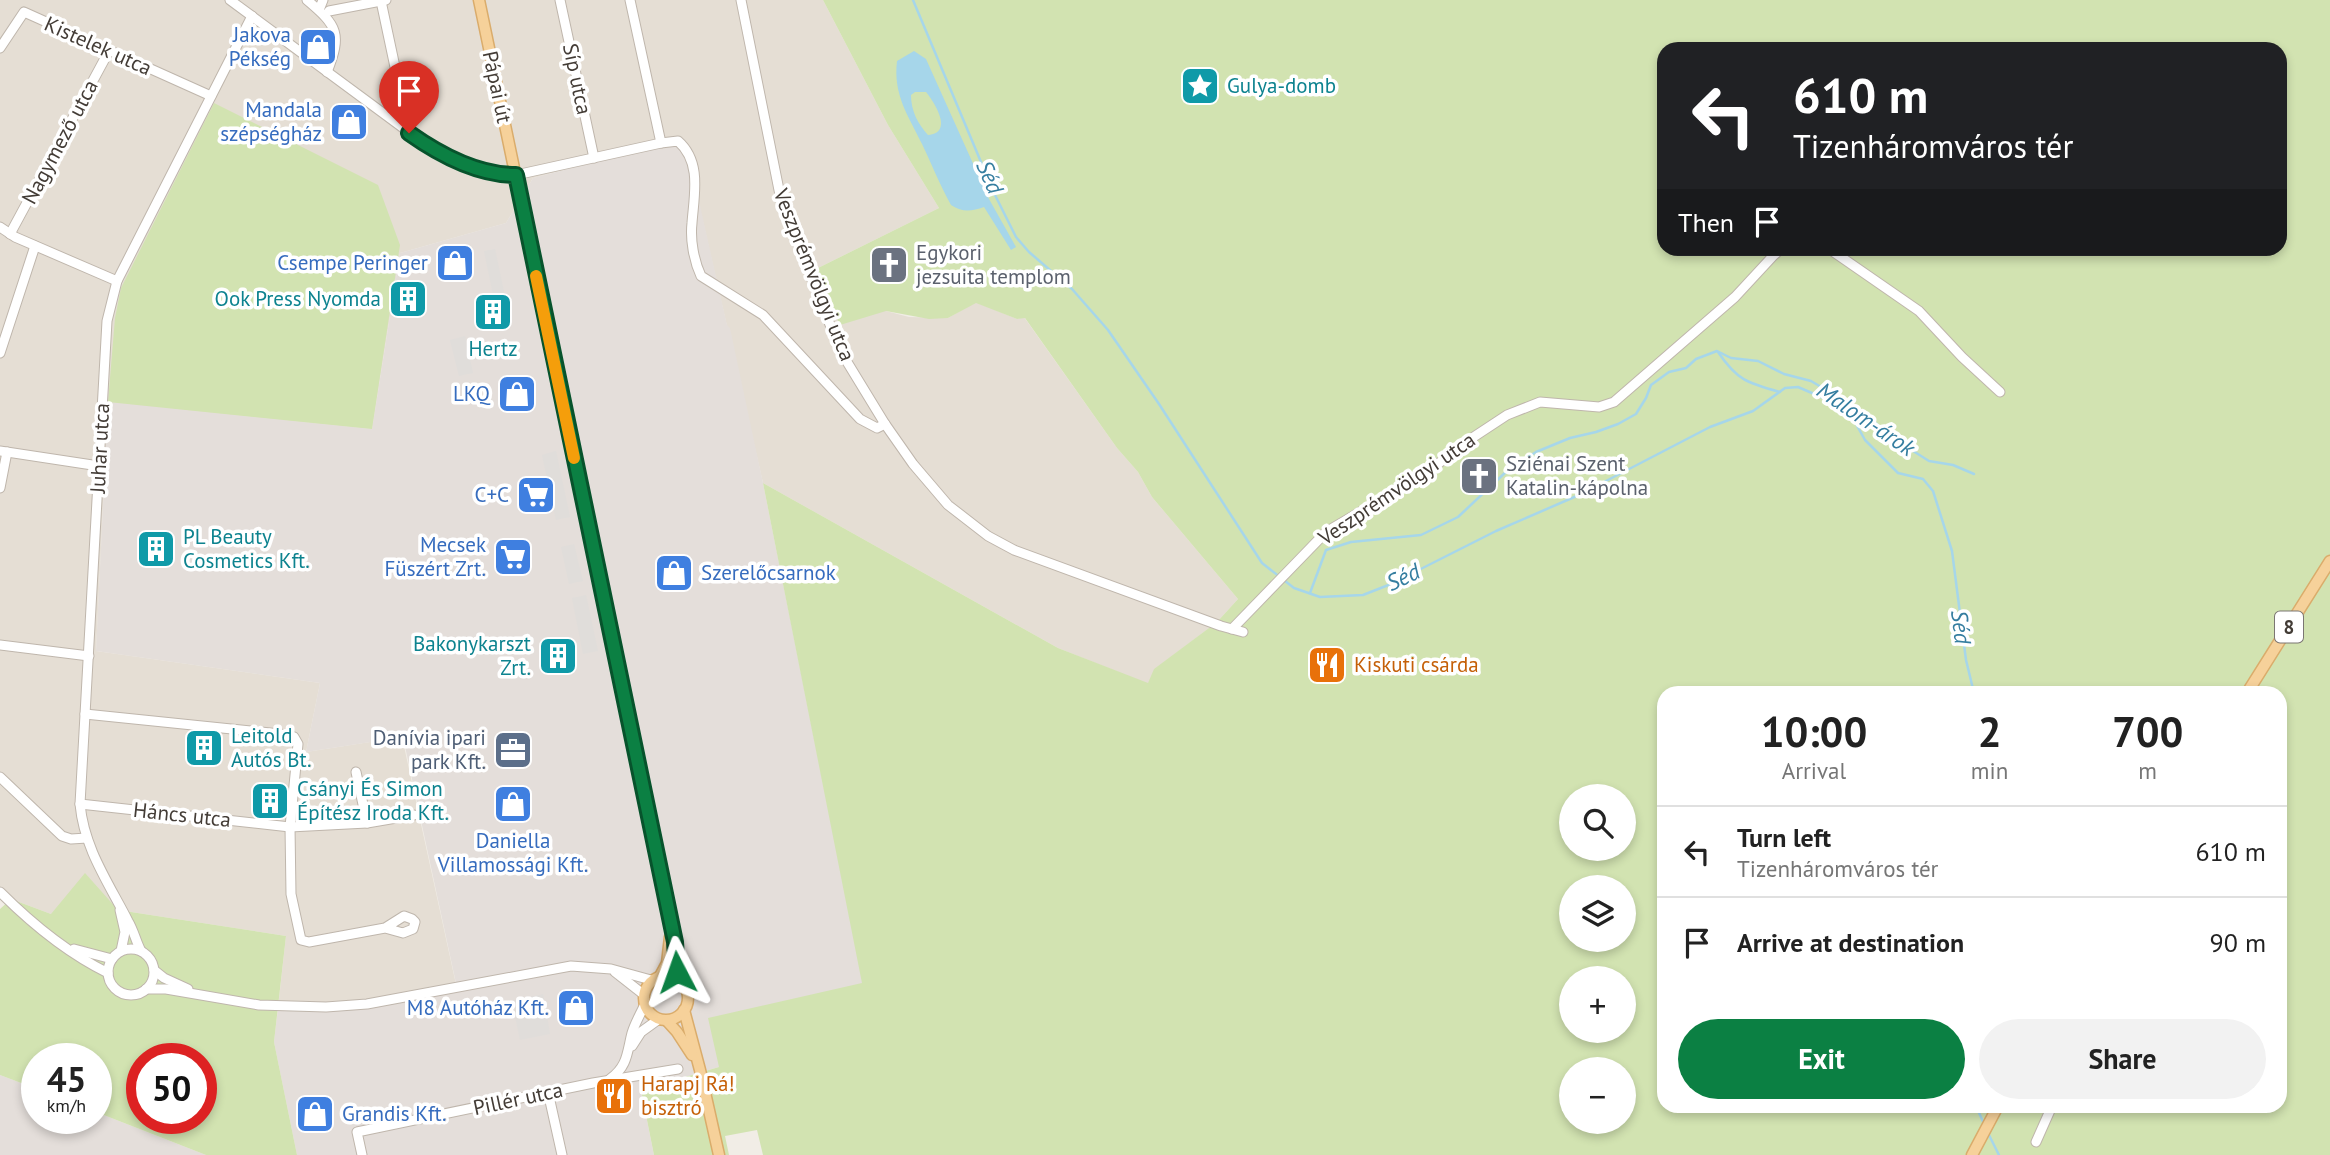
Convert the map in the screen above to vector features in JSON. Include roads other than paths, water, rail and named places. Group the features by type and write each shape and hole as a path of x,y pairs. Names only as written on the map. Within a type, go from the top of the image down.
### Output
{"main road":[{"name":"Pápai út","path":"479,0 675,942 678,979"},
{"name":"8","path":"2252,686 2330,561"},
{"name":"Pápai út","path":"656,978 667,963 672,928"},
{"path":"663,1020 677,1017 688,1000 687,992 678,979 656,978 643,994 644,1006 652,1016 663,1020 677,1032 700,1069"},
{"path":"684,1010 719,1155"},
{"path":"1972,1155 1995,1113"}],"street":[{"path":"230,0 429,147 465,164 516,175 678,141 685,147 692,161 696,189 691,233 695,260 701,276 763,315 860,419 877,428 885,424"},
{"path":"307,0 324,11 384,1 409,133"},
{"path":"323,0 324,11 337,42 327,72"},
{"name":"Síp utca","path":"560,0 594,158"},
{"path":"630,0 661,143"},
{"name":"Veszprémvölgyi utca","path":"741,0 782,205 841,352 885,424 948,506 988,536 1014,550 1242,632"},
{"name":"Kistelek utca","path":"0,48 24,12 211,96"},
{"name":"Juhar utca","path":"141,951 86,838 80,804 107,321 117,281 252,16"},
{"name":"Nagymező utca","path":"10,234 109,51"},
{"path":"0,227 10,234 117,281"},
{"path":"0,353 36,246"},
{"name":"Veszprémvölgyi utca","path":"1232,629 1326,532 1425,474 1507,415 1540,402 1600,407 1614,402 1735,297 1773,256"},
{"path":"1839,256 1919,311 1962,357 2000,392"},
{"path":"0,488 4,452 99,466"},
{"path":"0,645 89,656"},
{"path":"85,714 294,737 298,744 290,827 291,894 301,940 309,942 385,929"},
{"path":"356,772 367,823"},
{"path":"0,778 62,836 71,839 86,838"},
{"name":"Háncs utca","path":"80,804 290,827 367,823 414,815"},
{"path":"0,892 39,929 85,961 108,973"},
{"name":"Juhar utca","path":"119,905 125,932 121,951"},
{"path":"59,943 81,952 112,958"},
{"path":"121,951 141,951 150,959 154,970 153,977 146,989 140,993 125,994 113,986 108,973 112,958 121,951"},
{"path":"146,989 200,994 259,1006 326,1007 377,1002 572,966 611,969 656,978"},
{"path":"611,969 643,994"},
{"path":"154,970 164,978 200,994"},
{"path":"629,1051 632,1033 644,1006"},
{"path":"606,1082 621,1071 641,1032 663,1020"},
{"name":"Pillér utca","path":"362,1155 358,1132 548,1092 678,1069"},
{"path":"548,1092 562,1155"},
{"path":"2036,1142 2049,1113"}],"water":[{"path":"914,51 926,59 989,199 1016,247 1011,250 984,207 968,210 951,205 899,95 897,61","holes":["915,92 926,92 934,103 941,123 936,133 928,135 916,117 911,95"]}],"waterway":[{"name":"Séd","path":"913,0 994,193 1016,237 1029,252 1072,289 1108,330 1262,563 1294,588 1320,597 1363,595 1391,584 1496,531 1579,495 1710,427 1753,411 1785,388 1798,387 1828,400 1851,415 1865,440 1898,473 1923,479 1933,491 1952,551 1966,660 1972,686"},
{"name":"Malom-árok","path":"1310,593 1326,550 1351,542 1421,535 1458,517 1508,470 1536,452 1570,438 1618,424 1636,414 1651,385 1669,372 1686,368 1696,359 1717,351 1731,358 1758,361 1784,374 1811,381 1863,412 1891,437 1929,461 1953,465 1974,474"},
{"name":"Malom-árok","path":"1718,352 1737,375 1759,386 1780,392"},
{"name":"Séd","path":"1979,1113 1984,1124"},
{"name":"Séd","path":"1988,1133 1999,1155"}],"place":[{"name":"Jakova Pékség","path":"318,47"},
{"name":"Gulya-domb","path":"1200,86"},
{"name":"Mandala szépségház","path":"349,122"},
{"name":"Csempe Peringer","path":"455,263"},
{"name":"Egykori jezsuita templom","path":"889,265"},
{"name":"Ook Press Nyomda","path":"408,299"},
{"name":"Hertz","path":"493,312"},
{"name":"LKQ","path":"517,394"},
{"name":"Sziénai Szent Katalin-kápolna","path":"1479,476"},
{"name":"C+C","path":"536,495"},
{"name":"PL Beauty Cosmetics Kft.","path":"156,549"},
{"name":"Mecsek Füszért Zrt.","path":"513,557"},
{"name":"Szerelőcsarnok","path":"674,573"},
{"name":"Bakonykarszt Zrt.","path":"558,656"},
{"name":"Kiskuti csárda","path":"1327,665"},
{"name":"Leitold Autós Bt.","path":"204,748"},
{"name":"Danívia ipari park Kft.","path":"513,750"},
{"name":"Csányi És Simon Építész Iroda Kft.","path":"270,801"},
{"name":"Daniella Villamossági Kft.","path":"513,804"},
{"name":"M8 Autóház Kft.","path":"576,1008"},
{"name":"Harapj Rá! bisztró","path":"614,1096"},
{"name":"Grandis Kft.","path":"315,1114"}]}
